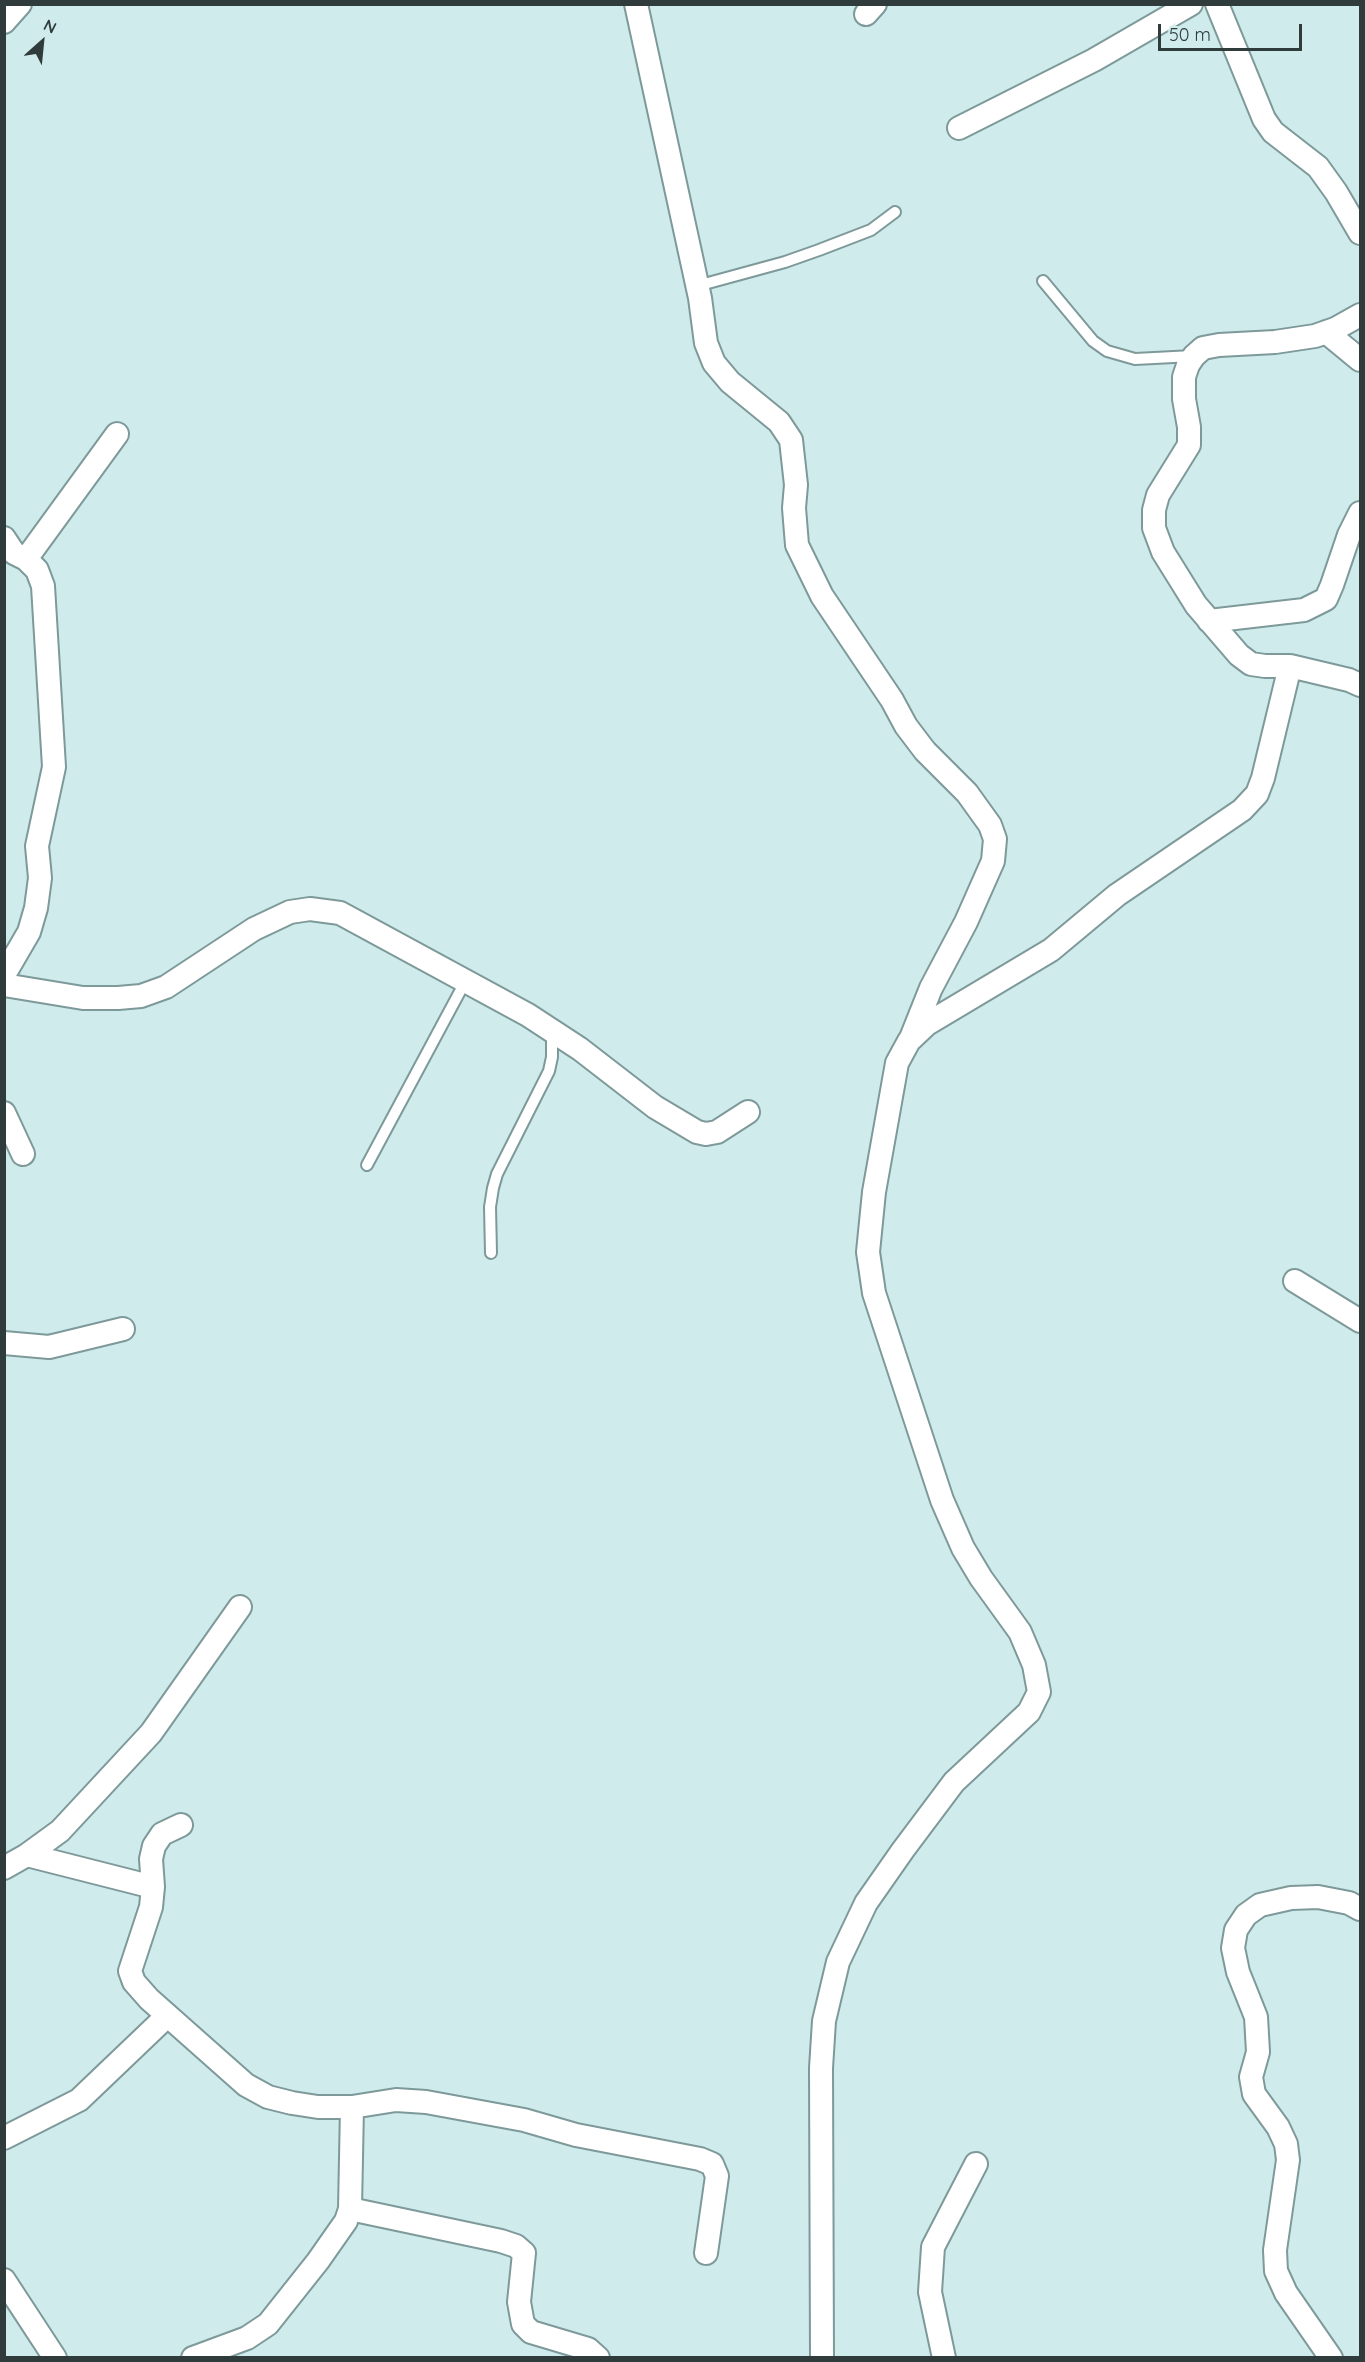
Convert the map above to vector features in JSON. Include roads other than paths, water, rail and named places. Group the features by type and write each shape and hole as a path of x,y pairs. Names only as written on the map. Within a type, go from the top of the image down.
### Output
{"street":[{"path":"4,22 20,4"},
{"path":"636,4 698,286 706,343 714,363 730,382 778,422 791,440 796,485 794,508 797,545 822,596 892,700 906,726 925,751 967,793 990,825 995,839 993,861 966,922 931,987 909,1041 897,1063 874,1192 868,1252 874,1293 942,1500 963,1548 981,1578 1020,1632 1034,1665 1039,1692 1029,1712 954,1782 903,1850 866,1903 838,1962 824,2021 821,2068 822,2358"},
{"path":"959,129 1094,60 1191,4"},
{"path":"1217,4 1264,119 1273,132 1318,167 1360,233"},
{"path":"1360,315 1326,332 1275,342 1203,348 1194,356 1184,377 1189,445 1184,457 1158,495 1154,510 1154,528 1163,552 1209,621 1228,645 1251,664 1290,666 1349,680 1360,685"},
{"path":"1326,332 1360,360"},
{"path":"27,559 117,434"},
{"path":"1209,621 1304,610 1326,599 1349,535 1360,513"},
{"path":"4,538 14,553 27,559 37,570 43,586 54,767 37,846 40,878 36,908 29,932 4,975"},
{"path":"909,1041 927,1024 1051,950 1117,895 1242,810 1257,794 1263,778 1290,666"},
{"path":"4,985 83,998 141,996 166,987 254,929 290,912 310,909 340,913 528,1015 580,1049 655,1107 697,1132 706,1134 717,1132 748,1112"},
{"path":"4,1113 23,1154"},
{"path":"1295,1281 1360,1320"},
{"path":"4,1343 49,1347 123,1329"},
{"path":"4,1868 27,1855 60,1831 151,1733 240,1607"},
{"path":"181,1825 162,1834 154,1846 151,1859 153,1887 151,1908 130,1971 134,1982 149,1999 246,2085 268,2097 318,2107 352,2107 396,2100 455,2106 524,2120 576,2135 700,2158 712,2164 717,2176 706,2253"},
{"path":"27,1855 153,1887"},
{"path":"1331,2358 1286,2294 1276,2271 1275,2250 1288,2160 1286,2144 1278,2127 1254,2094 1251,2077 1258,2052 1256,2017 1238,1972 1233,1948 1236,1930 1246,1915 1260,1905 1291,1898 1318,1897 1349,1904 1360,1910"},
{"path":"4,2138 80,2100 167,2016"},
{"path":"193,2358 239,2351 247,2338 268,2324 318,2261 346,2221 350,2209 352,2107"},
{"path":"944,2358 930,2292 933,2247 976,2164"},
{"path":"350,2209 516,2246 524,2253 519,2302 524,2324 531,2332 588,2349 598,2358"},
{"path":"4,2280 55,2358"}],"lane":[{"path":"698,286 786,262 819,250 872,230 895,212"},
{"path":"1043,281 1093,342 1107,351 1134,359 1194,356"},
{"path":"367,1165 465,982"},
{"path":"491,1253 490,1207 493,1188 497,1174 549,1071 552,1057 552,1031"}]}
